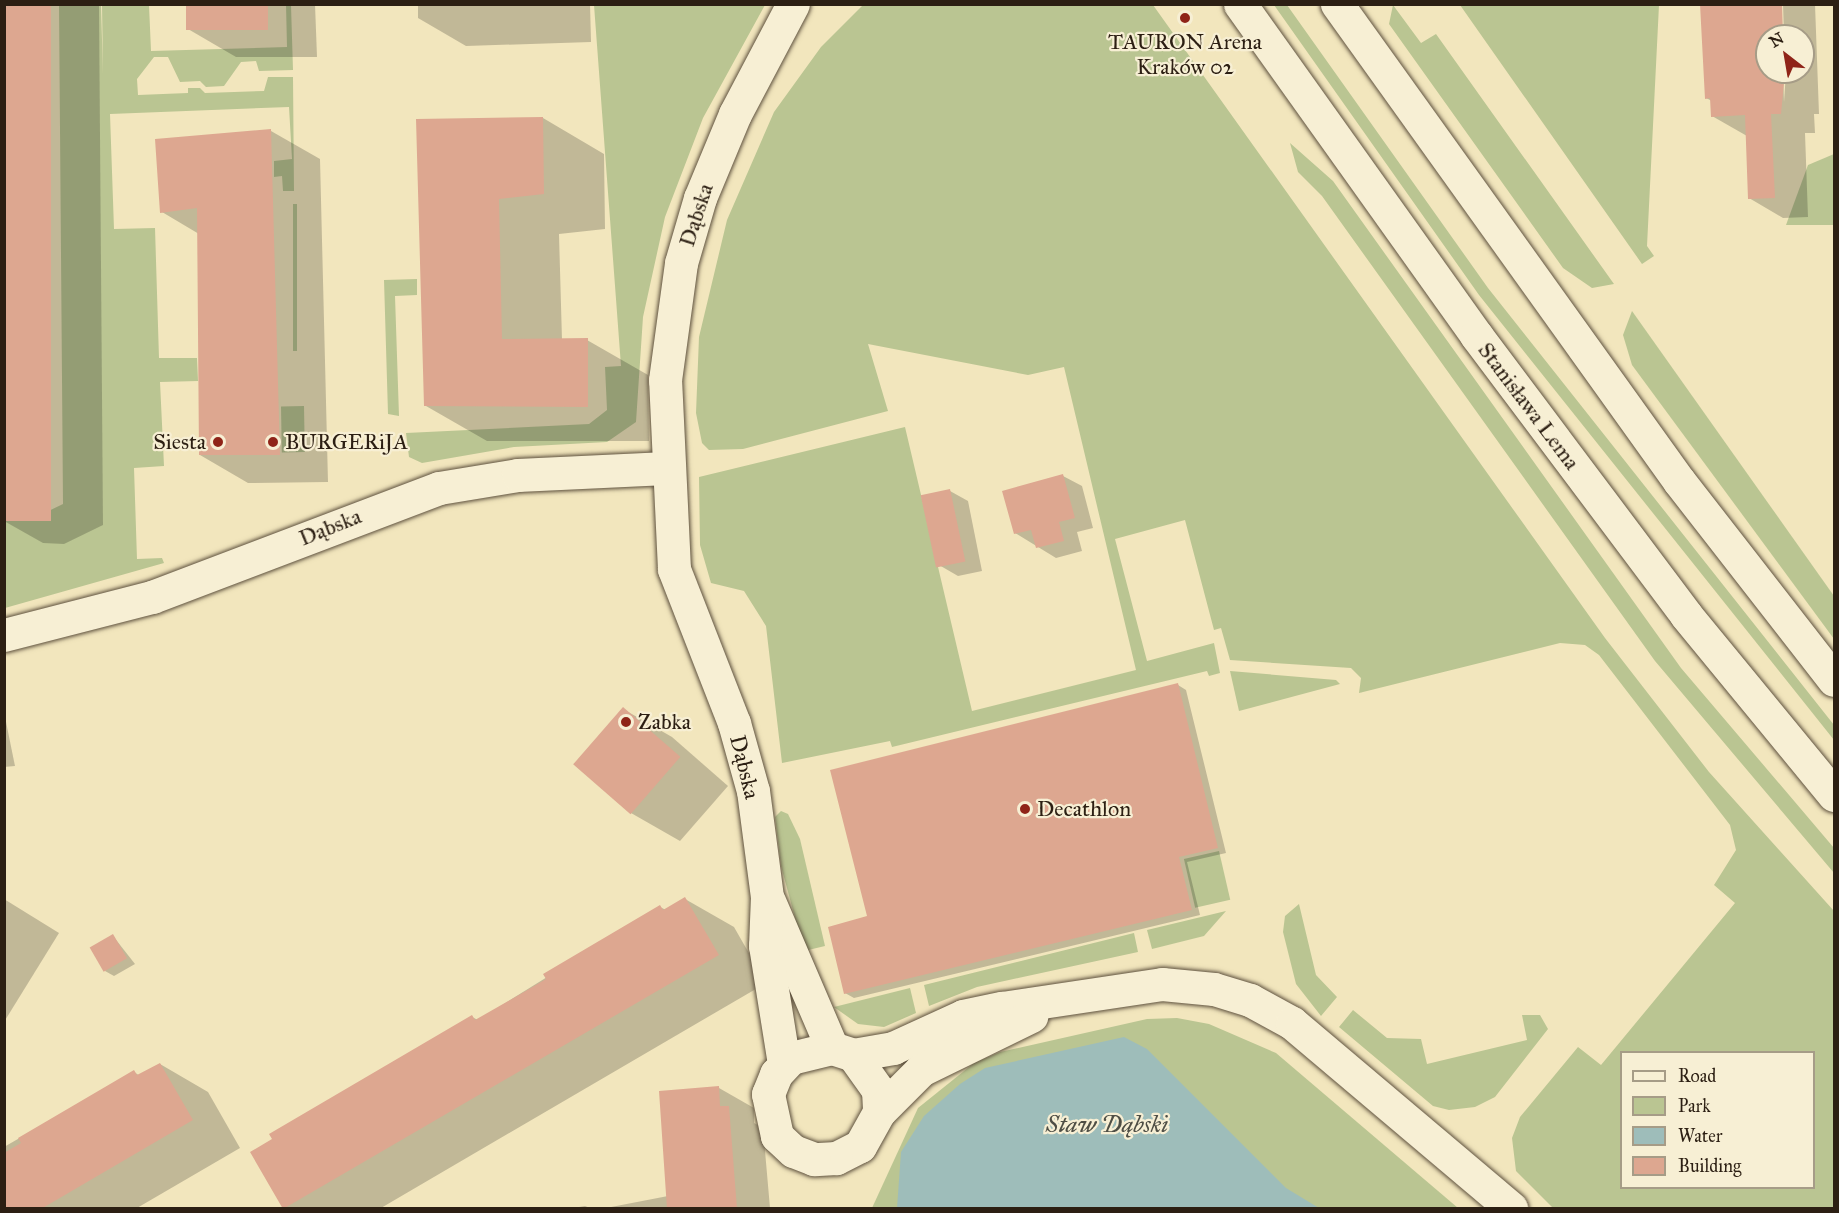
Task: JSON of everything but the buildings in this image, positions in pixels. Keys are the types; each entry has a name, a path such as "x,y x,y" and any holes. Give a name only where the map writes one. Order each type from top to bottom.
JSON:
{"street":[{"name":"Dąbska","path":"767,897 743,753 674,569 666,468 665,380 681,263 724,138 794,4"},
{"name":"Dąbska","path":"773,48 817,4"},
{"name":"Stanisława Lema","path":"1240,4 1476,335 1679,606 1834,795"},
{"path":"1337,4 1678,481 1834,680"},
{"name":"Dąbska","path":"4,635 152,597 439,488 518,475 666,468"},
{"path":"767,897 842,1052 878,1090 879,1112"},
{"path":"767,897 765,946 784,1064"},
{"path":"1057,1004 937,1061 900,1088 879,1112 860,1146 836,1158 814,1159 793,1151 777,1136 769,1116 768,1094 784,1064 810,1049 842,1052 893,1048 963,1016 1057,1004 1175,984 1231,993 1261,1005 1315,1040 1511,1209"}],"green space":[{"path":"59,5 101,5 103,74 102,5 149,5 151,51 287,47 286,5 291,5 293,70 259,71 256,61 241,62 224,86 206,87 200,81 180,82 168,57 154,57 137,79 138,95 188,93 188,88 200,88 205,93 264,91 268,77 293,77 294,191 283,191 282,176 274,177 274,161 292,159 289,107 110,114 114,229 155,228 159,358 197,358 198,381 160,382 164,466 134,468 137,559 162,558 164,563 5,608 4,520 32,519 63,504"},
{"path":"594,5 765,5 703,118 665,217 643,317 636,422 607,442 514,447 422,463 409,457 406,433 589,424 607,410 605,367 621,366"},
{"path":"863,5 1153,5 1605,638 1709,772 1834,911 1834,1208 1553,1208 1516,1171 1512,1138 1520,1117 1578,1047 1601,1065 1735,903 1714,885 1736,850 1730,825 1599,655 1585,645 1560,643 1359,693 1361,678 1351,668 1230,660 1221,628 1214,630 1185,520 1115,539 1147,661 1214,643 1220,673 1209,676 1207,671 892,747 890,741 782,763 766,626 744,591 711,583 700,545 699,477 905,427 972,711 1136,670 1064,367 1028,375 868,344 888,411 743,449 709,450 702,443 696,413 699,337 727,220 774,112 821,47"},
{"path":"1274,5 1287,5 1488,288 1834,725 1834,740 1479,295"},
{"path":"1393,5 1421,43 1436,34 1614,284 1592,288 1563,268 1389,24"},
{"path":"1460,5 1659,5 1647,246 1654,256 1642,264"},
{"path":"1290,143 1333,181 1681,668 1834,848 1834,873 1655,661 1322,196 1298,172"},
{"path":"1834,154 1834,225 1786,225 1808,165"},
{"path":"293,204 297,204 297,351 293,351"},
{"path":"417,279 417,295 395,296 399,416 388,414 384,280"},
{"path":"1632,311 1834,596 1834,639 1632,365 1623,335"},
{"path":"281,406 304,406 305,452 282,452"},
{"path":"1230,671 1336,680 1340,684 1239,711"},
{"path":"781,811 788,814 800,839 825,946 804,951 781,866 775,817"},
{"path":"1219,851 1230,900 1195,908 1184,859"},
{"path":"1299,904 1316,975 1337,997 1321,1016 1296,984 1283,932 1285,916"},
{"path":"1226,911 1204,936 1152,949 1147,930"},
{"path":"1134,933 1138,952 977,987 929,1006 924,985"},
{"path":"910,988 916,1013 884,1027 858,1024 834,1007"},
{"path":"1353,1010 1387,1038 1421,1039 1427,1064 1527,1040 1522,1015 1540,1015 1548,1029 1495,1097 1475,1107 1449,1110 1433,1106 1339,1027"},
{"name":"Staw Dąbski","path":"1177,1018 1209,1024 1276,1053 1458,1208 872,1208 918,1108 974,1063 1000,1052 1147,1019"}],"water":[{"name":"Staw Dąbski","path":"1124,1037 1147,1049 1286,1188 1319,1208 897,1208 901,1152 924,1116 960,1084 985,1068"}],"place":[{"name":"TAURON Arena Kraków 02","path":"1185,18"},
{"name":"Siesta","path":"218,442"},
{"name":"BURGERiJA","path":"273,442"},
{"name":"Zabka","path":"626,722"},
{"name":"Decathlon","path":"1025,809"}]}
